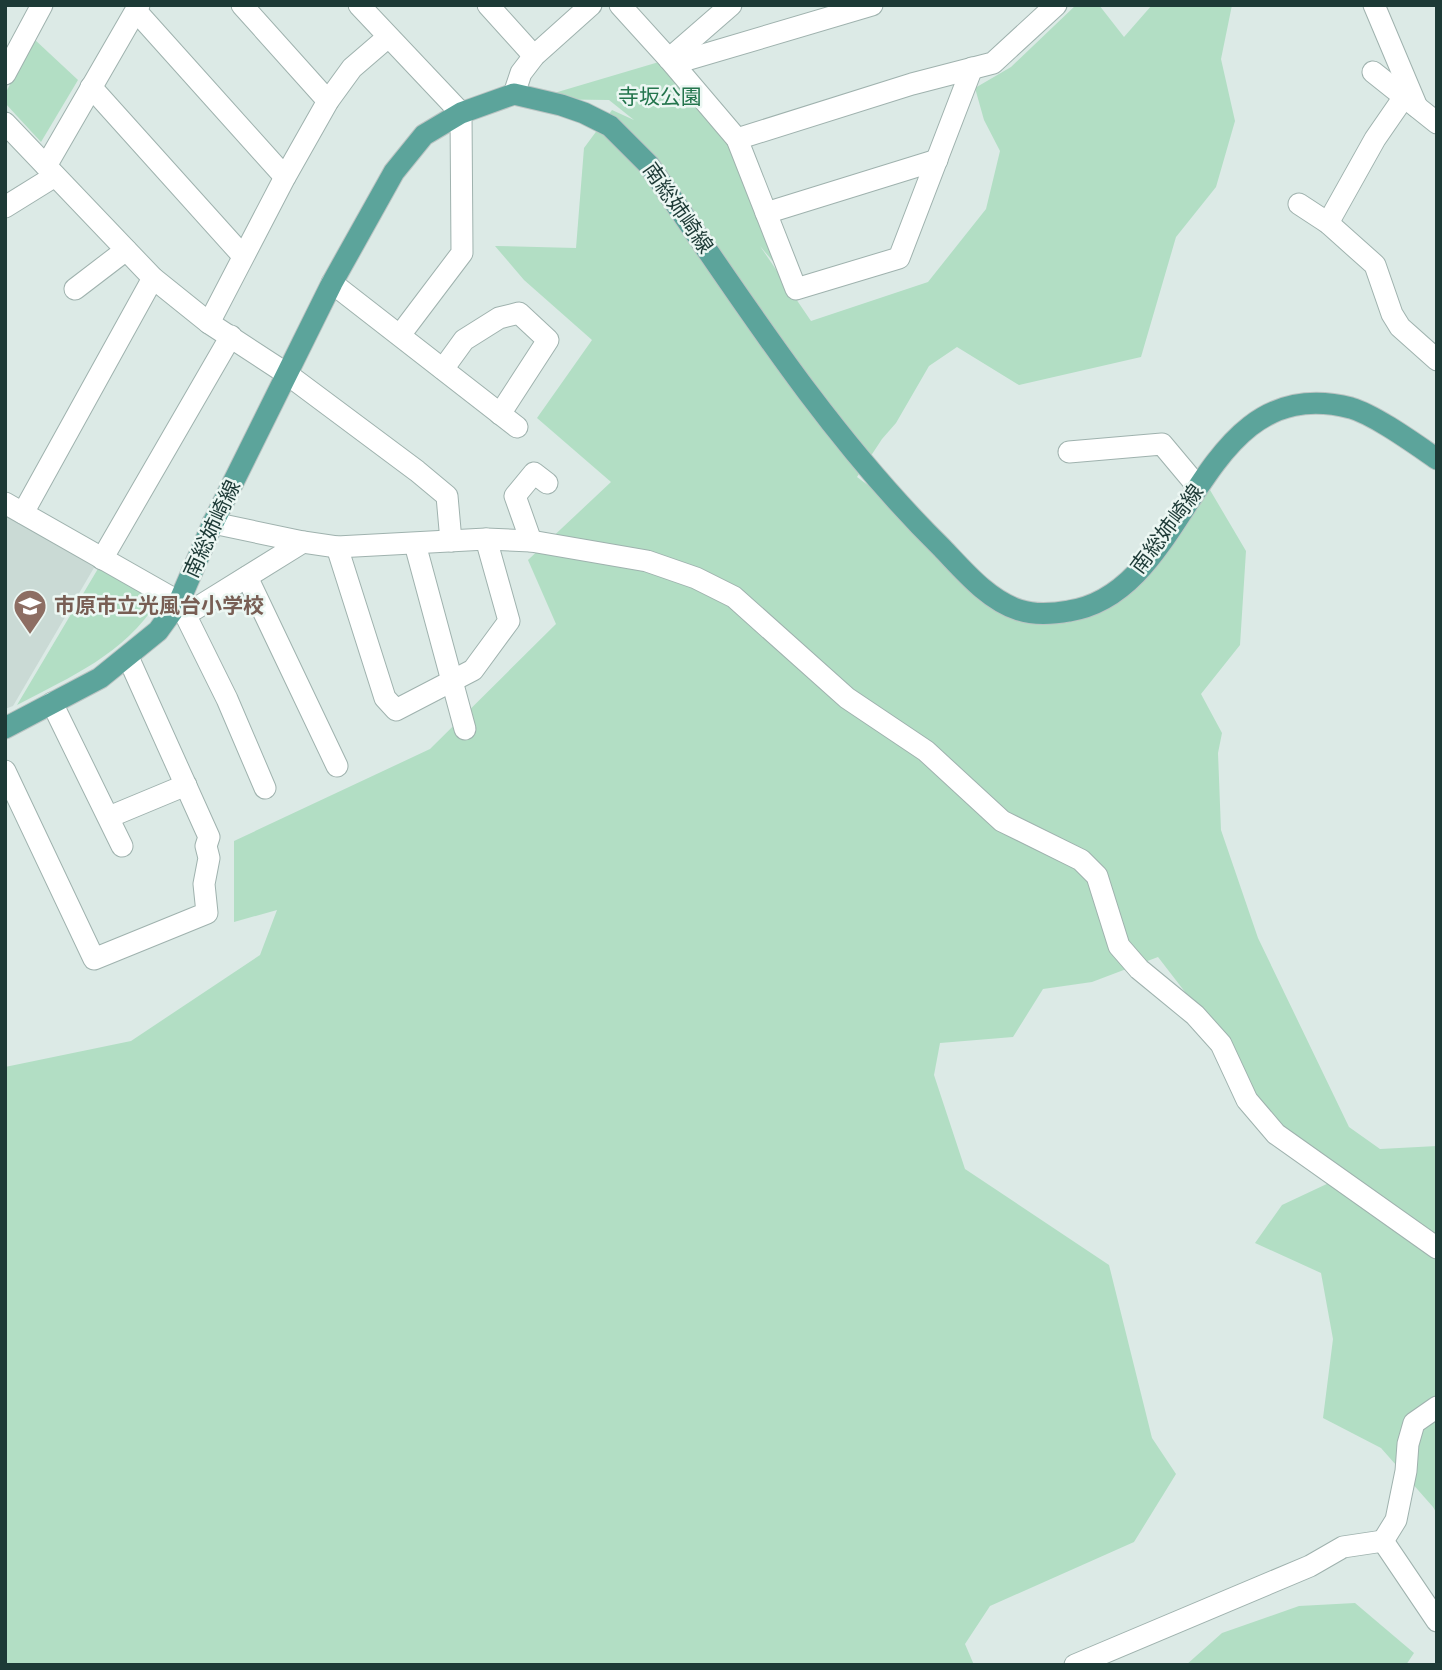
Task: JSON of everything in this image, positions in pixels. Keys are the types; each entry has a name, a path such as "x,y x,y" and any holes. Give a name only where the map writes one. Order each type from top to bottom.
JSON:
{"main road":[{"name":"南総姉崎線","path":"5,727 100,678 158,631 179,602 213,523 332,283 394,172 424,135 461,113 514,94 584,113 610,126 649,165 799,381 866,468 913,520 995,598 1019,610 1041,614 1077,610 1096,603 1134,575 1227,448 1245,429 1277,410 1292,405 1321,403 1354,409 1437,459"}],"street":[{"path":"5,74 42,5"},
{"path":"243,5 328,101"},
{"path":"359,5 461,113 461,253 400,335"},
{"path":"488,5 534,56"},
{"path":"514,94 521,73 534,56 591,5"},
{"path":"620,5 737,139 796,289 899,258 972,68"},
{"path":"669,59 731,5"},
{"path":"669,59 686,60 872,5"},
{"path":"1374,5 1410,102"},
{"path":"5,207 50,171 137,8 285,177"},
{"path":"737,139 912,84 993,63 1047,8"},
{"path":"209,323 328,101 352,68 388,37"},
{"path":"1373,72 1437,123"},
{"path":"92,88 243,256"},
{"path":"1328,223 1375,139 1410,102"},
{"path":"8,132 50,171 153,278 209,323 287,374 447,496 451,541"},
{"path":"766,213 937,160"},
{"path":"1299,204 1328,223 1375,265 1392,314 1400,327 1437,360"},
{"path":"75,289 126,250"},
{"path":"153,278 14,508 195,609 303,542"},
{"path":"332,283 508,421 548,340 519,313 499,318 464,340 443,369"},
{"path":"102,558 231,336"},
{"path":"1069,452 1162,444 1198,487"},
{"path":"531,541 515,496 534,473 547,483"},
{"path":"213,523 337,547 486,539 531,541 646,561 696,578 734,597 847,698 926,751 1002,821 1081,860 1097,876 1119,946 1139,968 1195,1015 1221,1044 1247,1100 1276,1134 1437,1248"},
{"path":"337,547 385,698 396,710 473,670 509,621 486,539"},
{"path":"415,544 465,729"},
{"path":"247,577 337,766"},
{"path":"179,602 265,788"},
{"path":"5,771 94,959 207,913 204,884 209,858 206,846 209,837 128,657"},
{"path":"52,703 122,846"},
{"path":"108,817 187,785"},
{"path":"1075,1665 1310,1566 1343,1547 1383,1541 1396,1520 1414,1423 1437,1407"},
{"path":"1383,1541 1437,1621"}],"shaded area":[{"name":"市原市立光風台小学校","path":"5,513 95,566 13,706 5,709"}],"green space":[{"name":"寺坂公園","path":"1076,5 1099,5 1124,37 1152,5 1232,5 1221,59 1235,121 1216,187 1176,237 1141,357 1019,385 957,347 929,366 896,423 857,477 907,514 1024,623 1132,586 1210,490 1246,551 1240,645 1201,694 1222,733 1218,753 1221,830 1258,938 1349,1127 1380,1149 1437,1146 1437,1514 1381,1448 1323,1418 1333,1339 1321,1273 1255,1243 1282,1205 1348,1174 1266,1126 1209,1023 1158,957 1092,982 1043,989 1013,1037 940,1043 934,1075 965,1169 1109,1265 1152,1438 1176,1474 1134,1542 990,1606 965,1644 974,1665 5,1665 5,1067 131,1041 260,955 277,910 234,922 234,841 430,749 556,624 528,560 611,482 537,418 592,340 524,280 495,246 576,248 584,148 612,110 634,120 609,100 534,99 669,59 737,139 796,289 760,246 811,321 928,282 986,209 1000,151 984,120 975,88 1011,67"},
{"path":"34,39 78,80 41,142 5,103 5,94"},
{"path":"99,567 158,601 144,620 113,650 77,674 17,705"},
{"path":"1355,1603 1414,1653 1406,1665 1186,1665 1222,1633 1299,1606"}],"place":[{"name":"市原市立光風台小学校","path":"30,636"}]}
